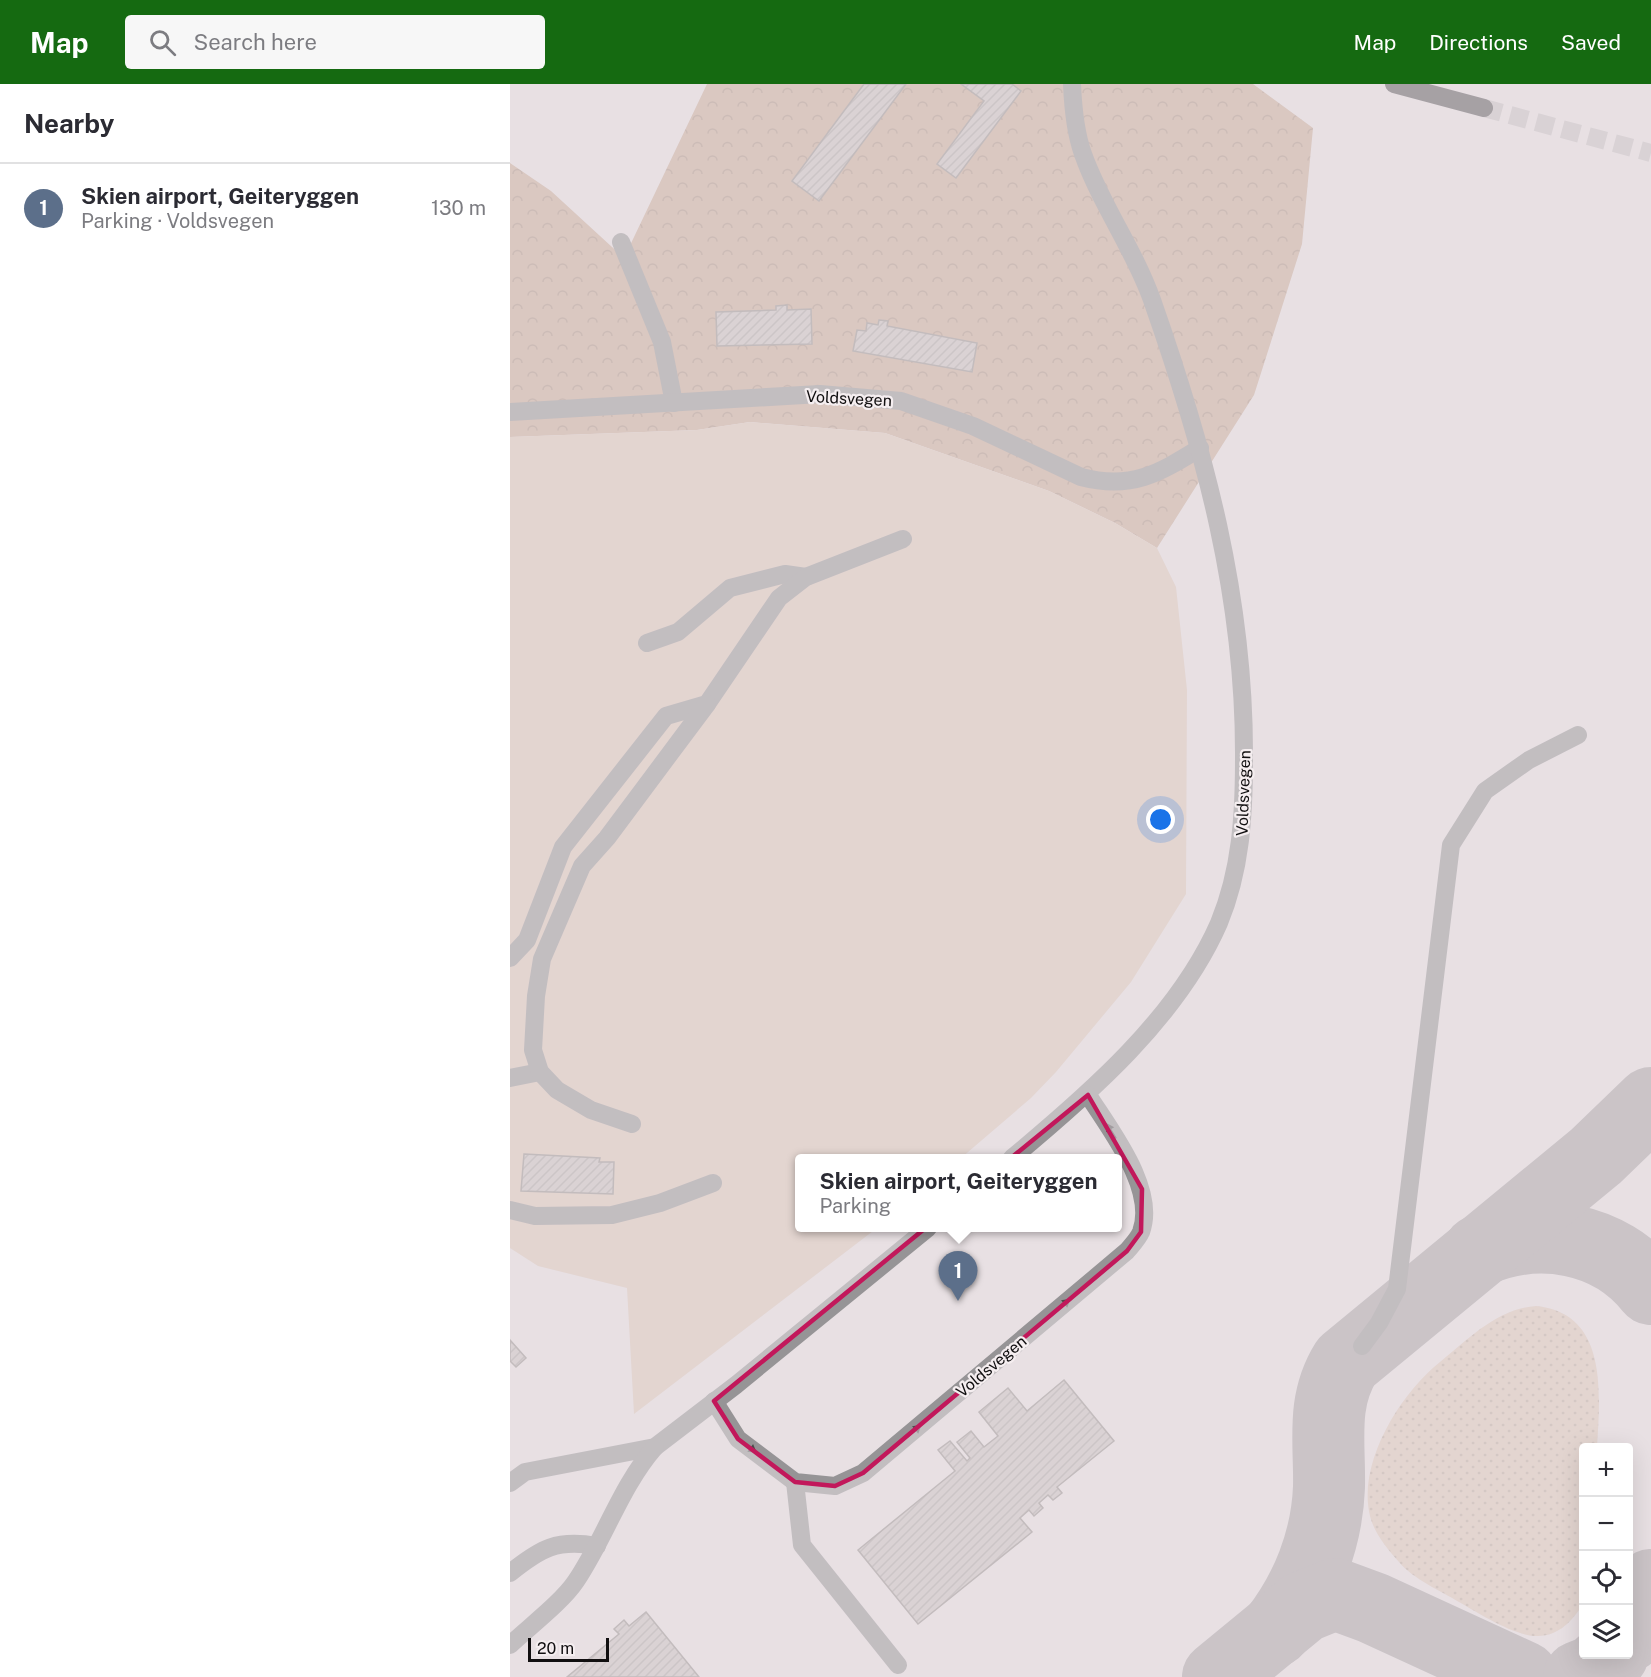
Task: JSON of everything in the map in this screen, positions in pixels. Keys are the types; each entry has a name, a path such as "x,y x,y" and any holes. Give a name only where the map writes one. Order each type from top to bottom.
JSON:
{"main road":[{"path":"1394,84 1484,108 1425,84"}],"street":[{"name":"Voldsvegen","path":"1017,1154 1088,1095 1168,1005 1195,966 1219,922 1242,843 1244,783 1242,682 1234,603 1221,532 1186,398 1144,278 1083,154 1074,120 1072,84"},
{"path":"621,242 662,342 674,403"},
{"name":"Voldsvegen","path":"510,412 820,394 901,401 974,426 1081,477 1123,483 1157,474 1200,448"},
{"path":"632,1124 591,1110 557,1090 540,1072 533,1050 536,996 542,959 556,921 582,866 606,838 707,704 779,598 806,578 903,539"},
{"path":"647,643 678,632 730,588 785,574 806,578"},
{"path":"510,958 527,940 563,847 666,716 707,704"},
{"path":"1362,1346 1379,1323 1397,1288 1451,845 1485,791 1529,760 1578,735"},
{"path":"510,1078 540,1072"},
{"name":"Voldsvegen","path":"795,1482 835,1486 863,1473 1127,1251 1141,1232 1144,1211 1142,1189 1123,1150 1088,1095"},
{"path":"510,1210 535,1216 612,1215 660,1203 713,1184"},
{"path":"510,1645 575,1584 639,1466 655,1447 922,1232"},
{"path":"714,1401 738,1439 795,1482 802,1545 898,1665"},
{"path":"510,1483 525,1472 655,1447"},
{"path":"510,1573 532,1555 549,1546 574,1542 597,1546"}],"highlighted area":[{"path":"1088,1095 1142,1189 1141,1232 1127,1251 863,1473 835,1486 795,1482 738,1439 714,1401"}],"shaded area":[{"path":"750,422 885,433 1049,491 1115,523 1157,548 1176,587 1187,690 1186,894 1131,982 1056,1072 1031,1098 966,1154 795,1154 795,1232 872,1232 634,1414 627,1288 538,1266 510,1248 510,437 697,430"},
{"path":"1536,1306 1560,1312 1577,1324 1588,1340 1595,1360 1598,1381 1597,1443 1579,1443 1579,1610 1559,1630 1538,1636 1519,1633 1497,1624 1412,1574 1386,1547 1378,1535 1370,1516 1368,1495 1370,1474 1376,1452 1385,1431 1410,1392 1440,1362 1485,1326 1522,1308"}],"green space":[{"path":"707,84 1253,84 1313,128 1302,244 1254,395 1157,548 1115,523 1049,491 885,433 750,422 697,430 510,437 510,163 551,191 624,258"}],"building":[{"path":"864,84 906,84 819,201 792,181"},
{"path":"961,84 1012,84 1021,91 956,178 937,164 984,101"},
{"path":"787,305 787,310 811,309 812,344 717,346 716,312 776,310 776,306"},
{"path":"879,320 888,321 887,326 977,343 972,372 853,351 857,330 866,331 867,323 878,325"},
{"path":"524,1154 600,1158 599,1162 614,1162 613,1194 521,1191"},
{"path":"510,1340 526,1358 516,1367 510,1361"},
{"path":"1064,1380 1114,1441 1057,1487 1062,1493 1053,1500 1048,1495 1039,1503 1043,1508 1034,1516 1029,1510 1020,1518 1032,1532 918,1624 858,1550 955,1471 938,1450 950,1441 967,1461 970,1458 957,1442 971,1431 984,1447 998,1436 979,1412 1008,1388 1027,1411"},
{"path":"646,1612 699,1677 567,1677 619,1634 614,1629 624,1620 629,1626"}],"taxiway":[{"path":"1275,1631 1297,1599 1319,1545 1329,1487 1330,1407 1338,1377 1346,1362 1596,1156 1651,1103"},
{"path":"1479,1251 1502,1243 1525,1239 1549,1238 1572,1241 1594,1247 1615,1257 1634,1271 1651,1289"},
{"path":"1633,1628 1639,1619 1651,1585"},
{"path":"1218,1677 1303,1607 1335,1594 1373,1608 1523,1677"},
{"path":"1579,1677 1594,1671 1607,1659"}],"tunnel":[{"path":"1484,108 1651,153"}],"place":[{"name":"Skien airport, Geiteryggen","path":"958,1301"}]}
